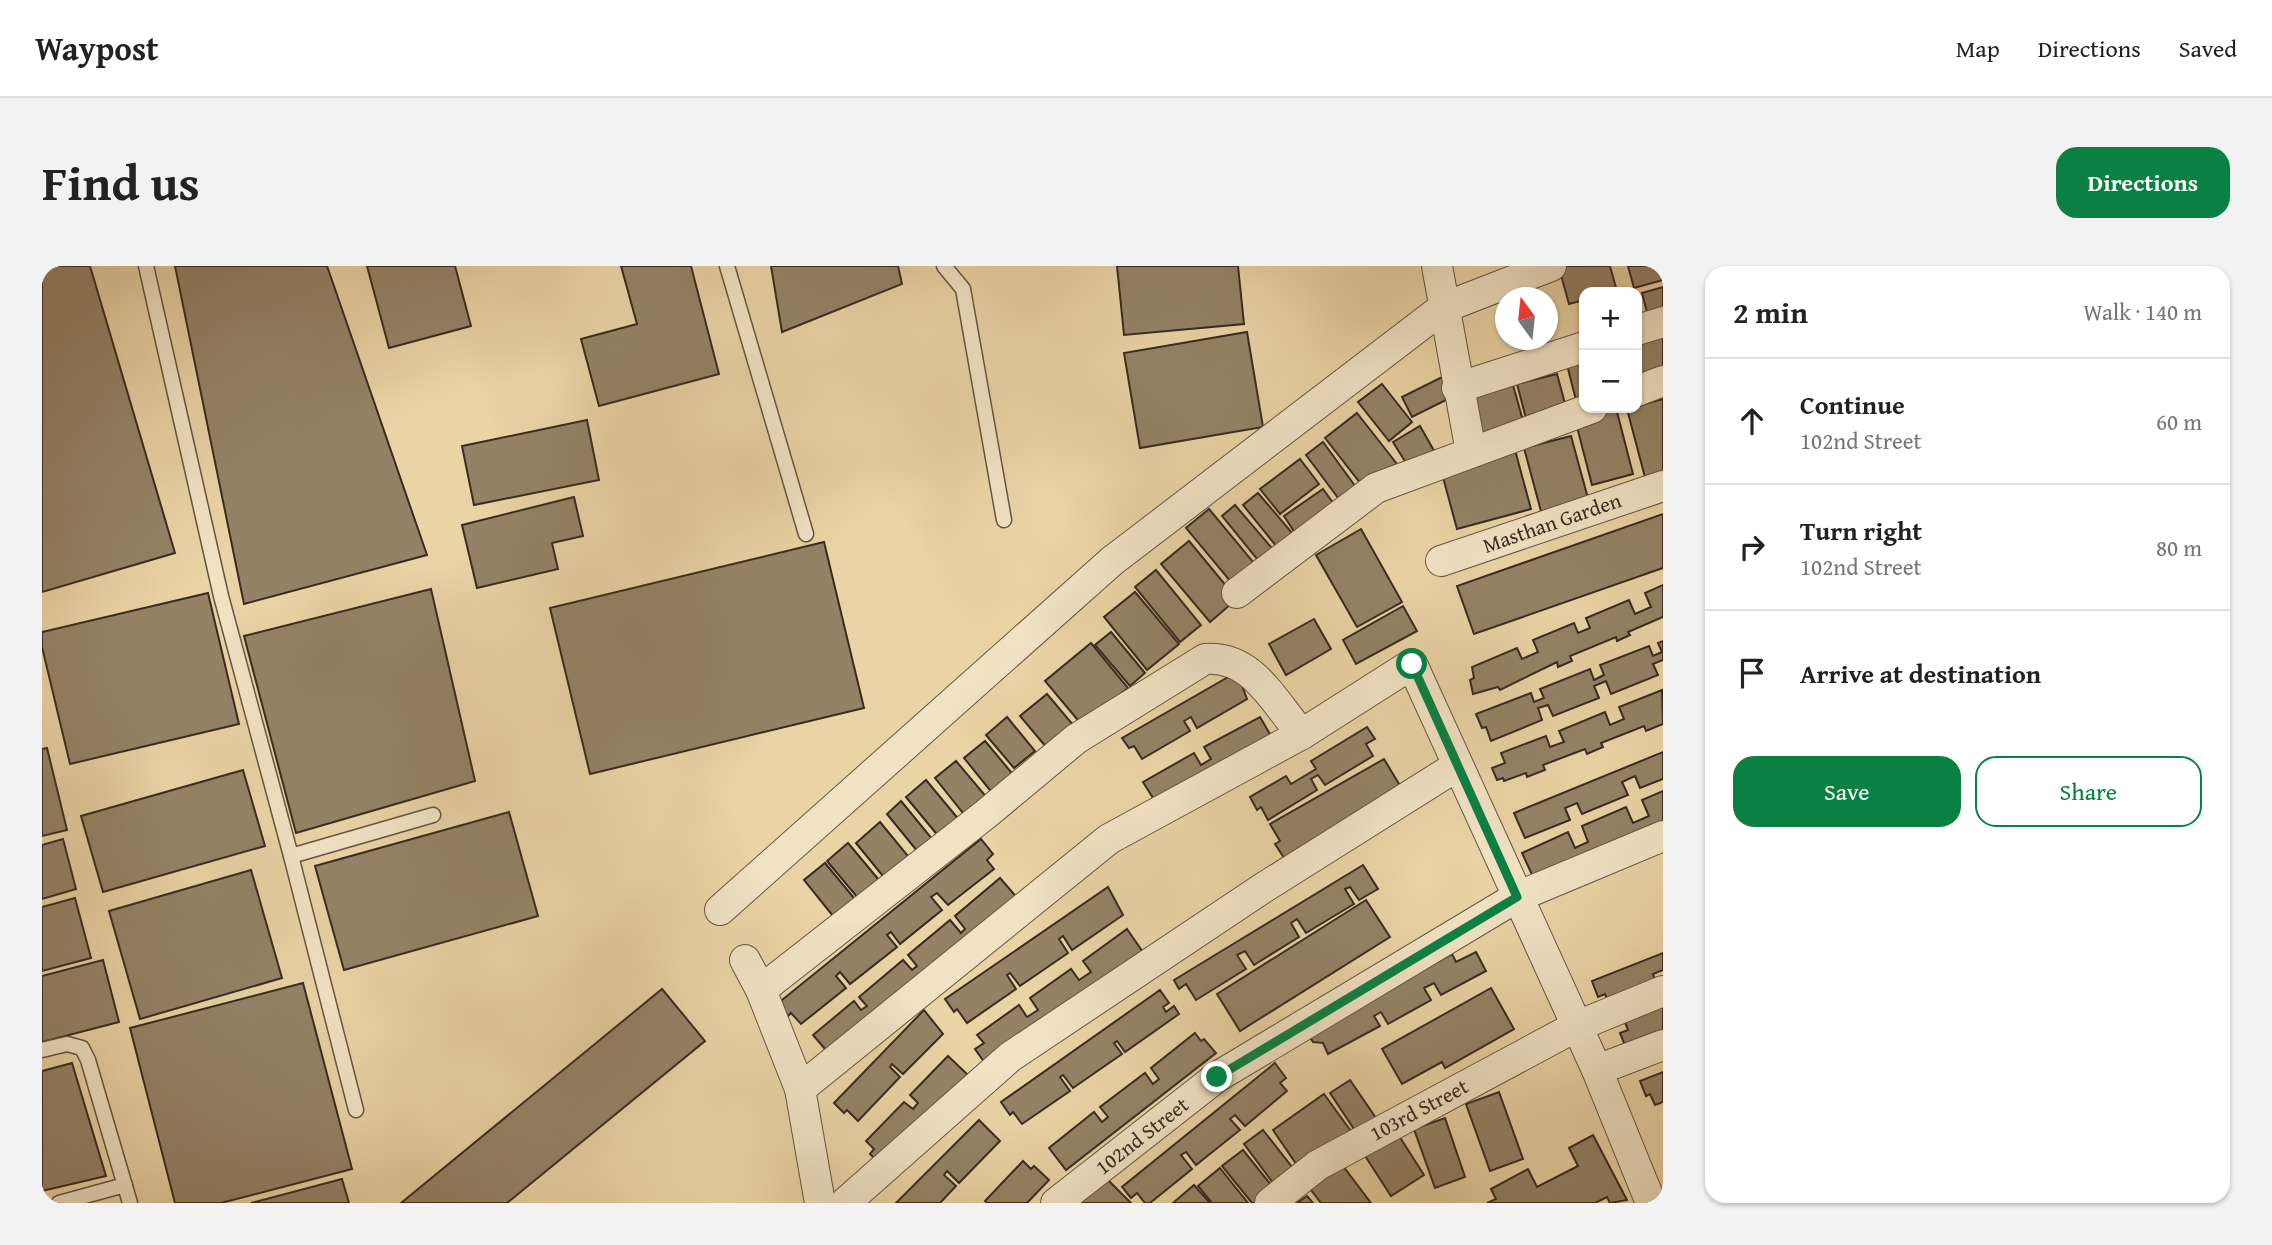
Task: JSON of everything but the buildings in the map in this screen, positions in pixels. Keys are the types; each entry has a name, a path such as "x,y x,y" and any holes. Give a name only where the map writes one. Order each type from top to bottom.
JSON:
{"street":[{"path":"1437,266 1457,388 1471,452"},
{"path":"719,910 1112,561 1443,308 1534,269"},
{"path":"1642,328 1663,322"},
{"path":"1457,388 1579,349"},
{"path":"1642,389 1663,382"},
{"path":"1237,593 1376,488 1579,413"},
{"name":"Masthan Garden","path":"1441,561 1663,486"},
{"path":"761,990 1076,740 1205,659 1222,657 1241,664 1268,691 1282,713 1302,734"},
{"path":"800,1089 1109,839 1302,734 1412,664 1575,1027 1597,1070 1651,1203"},
{"path":"845,1203 1010,1057 1263,888 1457,766"},
{"name":"102nd Street","path":"1056,1203 1217,1077 1517,897 1663,836"},
{"path":"744,960 761,990 800,1089 820,1203"},
{"name":"103rd Street","path":"1270,1203 1318,1165 1575,1027 1663,991"},
{"path":"1597,1070 1663,1045"}],"lane":[{"path":"146,266 221,596 356,1110"},
{"path":"727,266 806,534"},
{"path":"944,266 963,289 1004,520"},
{"path":"291,856 433,816"},
{"path":"42,1050 67,1044 82,1048 88,1059 130,1203"},
{"path":"59,1203 125,1185"}],"route":[{"path":"1217,1077 1517,897 1412,664"}]}
